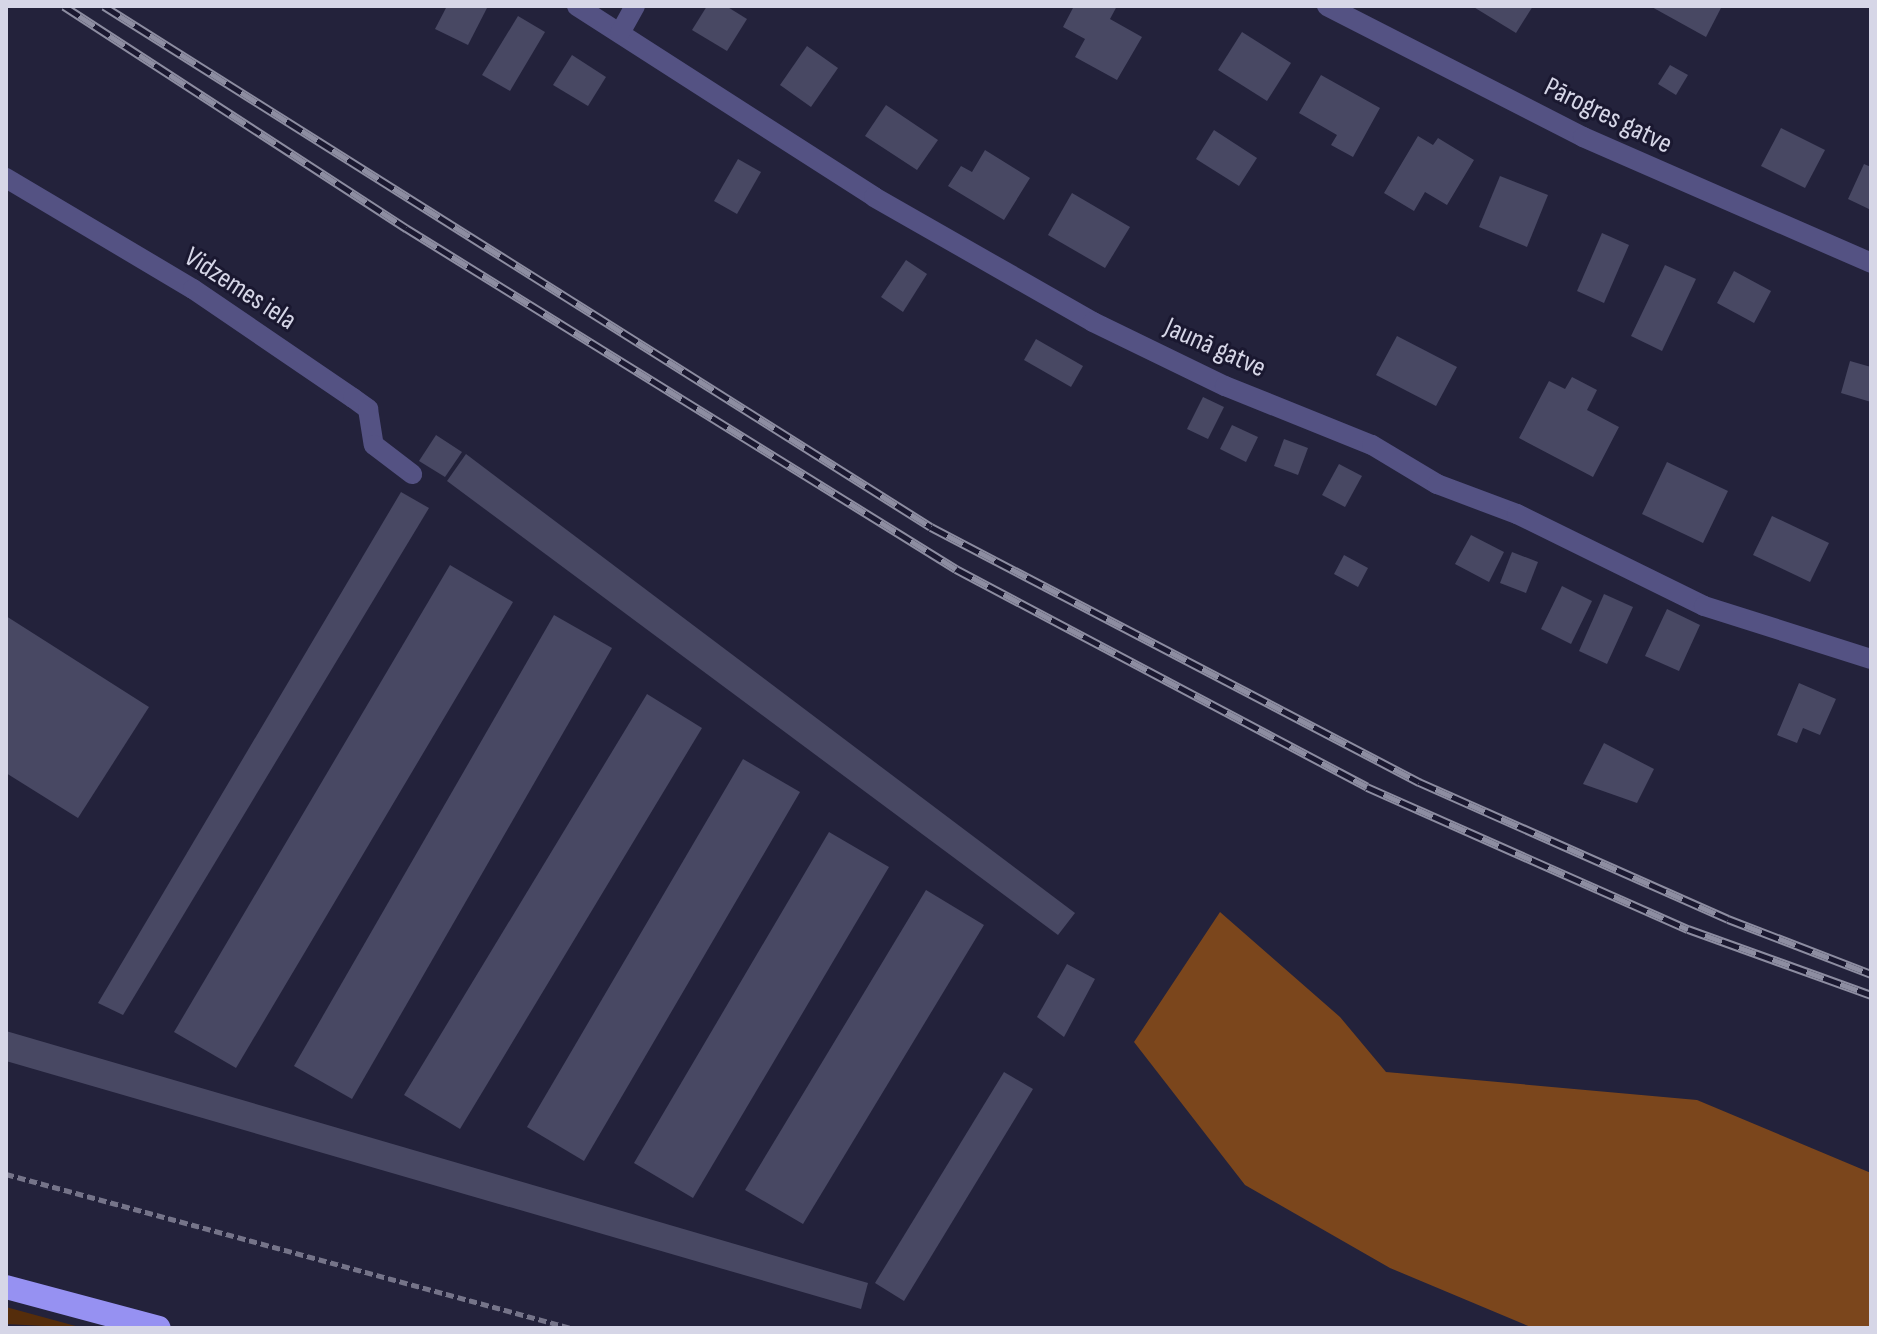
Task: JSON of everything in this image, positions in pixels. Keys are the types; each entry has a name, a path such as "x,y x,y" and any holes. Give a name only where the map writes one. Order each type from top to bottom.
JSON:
{"highway":[{"path":"6,1287 159,1328"}],"street":[{"name":"Jaunā gatve","path":"577,6 874,197 1146,348 1372,445 1437,484 1517,514 1704,606 1871,659"},
{"path":"620,33 635,6"},
{"name":"Pārogres gatve","path":"1327,6 1583,137 1871,263"},
{"name":"Vidzemes iela","path":"6,178 193,289 353,398 368,409 374,445 412,474"}],"path":[{"path":"6,1174 571,1328"}],"shaded area":[{"path":"1220,912 1340,1017 1386,1072 1697,1100 1871,1173 1871,1328 1533,1328 1390,1268 1245,1185 1134,1042"},
{"path":"6,1307 83,1328 6,1324"}],"building":[{"path":"447,6 488,6 468,45 435,29"},
{"path":"707,6 726,6 747,19 727,51 692,30"},
{"path":"1074,6 1117,6 1110,19 1142,37 1117,80 1075,57 1085,39 1063,27"},
{"path":"1472,6 1533,6 1516,33"},
{"path":"1650,6 1722,6 1706,37"},
{"path":"518,16 545,32 510,91 482,75"},
{"path":"1242,32 1291,63 1267,101 1218,70"},
{"path":"807,46 838,68 811,107 780,85"},
{"path":"572,55 606,77 588,106 553,85"},
{"path":"1670,65 1688,75 1676,95 1658,84"},
{"path":"1321,75 1380,108 1353,157 1331,145 1337,135 1299,113"},
{"path":"886,105 938,140 917,170 865,136"},
{"path":"1781,128 1825,150 1805,188 1761,166"},
{"path":"1214,130 1257,158 1239,186 1196,159"},
{"path":"1418,136 1433,145 1438,138 1474,160 1447,205 1425,192 1414,211 1384,193"},
{"path":"985,150 1030,178 1004,220 948,186 961,166 972,172"},
{"path":"738,159 761,172 737,214 714,201"},
{"path":"1864,164 1871,167 1871,210 1848,199"},
{"path":"1500,176 1548,195 1527,247 1479,227"},
{"path":"1072,193 1130,227 1105,268 1048,235"},
{"path":"1602,233 1629,245 1604,303 1577,291"},
{"path":"906,260 927,274 903,312 881,297"},
{"path":"1665,265 1696,279 1662,351 1631,336"},
{"path":"1734,271 1771,291 1754,323 1717,303"},
{"path":"1397,336 1457,367 1436,406 1376,375"},
{"path":"1036,339 1083,366 1071,387 1024,360"},
{"path":"1850,361 1871,367 1871,402 1841,393"},
{"path":"1572,377 1597,390 1587,410 1619,427 1593,477 1519,438 1549,381 1565,389"},
{"path":"1203,397 1224,407 1208,439 1187,429"},
{"path":"1232,425 1258,437 1246,462 1220,449"},
{"path":"436,435 462,452 445,477 419,461"},
{"path":"1284,439 1308,448 1298,475 1274,466"},
{"path":"466,454 1075,913 1058,935 447,481"},
{"path":"1667,462 1728,491 1703,543 1642,514"},
{"path":"1339,464 1362,476 1345,507 1322,495"},
{"path":"401,492 429,508 123,1015 98,1003"},
{"path":"1772,516 1829,543 1810,582 1753,555"},
{"path":"1471,535 1504,552 1489,582 1455,564"},
{"path":"1512,552 1538,562 1526,593 1500,583"},
{"path":"1344,555 1368,568 1358,587 1334,574"},
{"path":"450,565 513,602 236,1068 174,1032"},
{"path":"1562,586 1592,601 1571,644 1541,629"},
{"path":"1604,594 1633,607 1607,664 1579,651"},
{"path":"1667,609 1700,625 1679,671 1645,656"},
{"path":"554,615 612,648 352,1099 294,1066"},
{"path":"6,616 149,707 78,818 6,773"},
{"path":"1799,683 1836,699 1820,735 1803,728 1797,743 1777,735"},
{"path":"647,694 702,728 460,1129 404,1095"},
{"path":"1604,743 1654,769 1637,803 1583,784"},
{"path":"743,759 800,792 584,1161 527,1127"},
{"path":"829,832 889,867 693,1198 634,1163"},
{"path":"926,890 984,925 803,1224 745,1190"},
{"path":"1067,964 1095,979 1064,1037 1037,1017"},
{"path":"6,1031 868,1283 861,1309 6,1061"},
{"path":"1004,1072 1033,1089 904,1301 875,1283"}],"railway":[{"path":"64,6 406,228 956,569 1367,787 1688,929 1871,995"},
{"path":"104,6 931,527 1419,782 1728,919 1871,974"}]}
